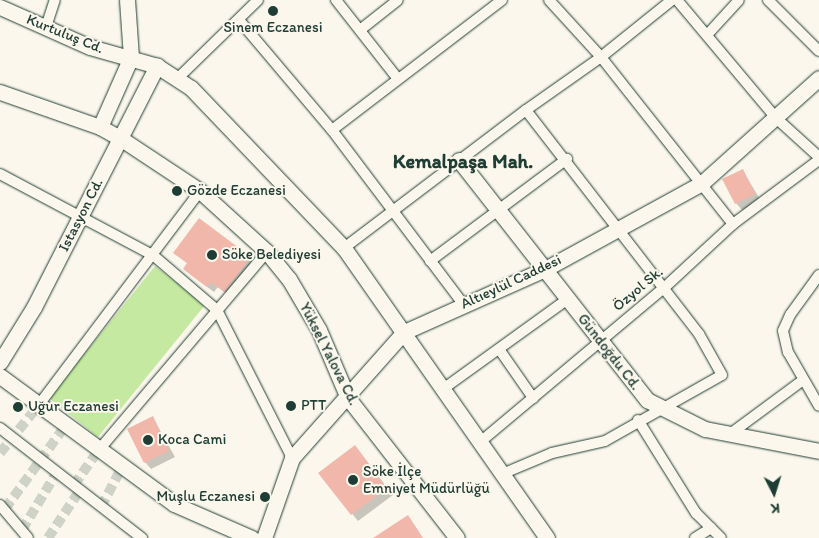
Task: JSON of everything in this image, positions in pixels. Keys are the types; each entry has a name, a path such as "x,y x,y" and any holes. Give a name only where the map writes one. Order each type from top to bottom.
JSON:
{"main road":[{"path":"100,127 131,57 127,0"},
{"name":"Kurtuluş Cd.","path":"0,6 90,47 131,57 157,66 191,88 253,150 344,248 547,538"},
{"name":"Istasyon Cd.","path":"0,362 34,307 157,66"},
{"name":"Altıeylül Caddesi","path":"264,538 292,458 348,398 404,332 545,269 702,183 819,78"},
{"name":"Yüksel Yalova Cd.","path":"0,92 100,127 120,138 200,191 268,252 289,279 319,330 348,398 457,538"},
{"name":"Gündoğdu Cd.","path":"460,160 599,341 647,400 705,429 819,451"},
{"path":"0,376 98,451 174,504 252,538"}],"street":[{"path":"46,27 55,0"},
{"path":"336,0 398,80"},
{"path":"360,30 398,0"},
{"path":"332,130 502,0"},
{"path":"549,0 601,57 733,224"},
{"path":"344,248 526,110 601,57 672,0"},
{"path":"677,0 776,118 819,158"},
{"path":"707,35 739,0"},
{"path":"768,0 819,51"},
{"path":"177,79 239,20 256,1"},
{"path":"239,20 332,130 464,304"},
{"path":"502,474 552,453 605,441 660,407 722,375 698,334 664,288 617,230 567,159 526,110"},
{"name":"Özyol Sk.","path":"479,443 664,288 733,224 819,158"},
{"path":"430,261 498,208 567,159"},
{"path":"0,174 154,256 217,310 292,458"},
{"path":"38,406 154,256 200,191"},
{"path":"98,451 268,252"},
{"path":"819,276 790,315 783,331 788,352 819,406"},
{"path":"443,389 568,299"},
{"path":"499,349 533,398"},
{"path":"730,434 804,380"},
{"path":"638,420 696,513 721,538"},
{"path":"0,428 142,538"},
{"path":"0,505 23,535"},
{"path":"696,538 711,528"}],"green space":[{"path":"155,266 205,305 98,437 49,398"}],"building":[{"path":"743,169 755,194 735,204 722,179"},
{"name":"Söke Belediyesi","path":"199,218 251,257 224,292 211,282 207,287 183,269 187,263 173,253"},
{"name":"Koca Cami","path":"153,416 169,451 144,463 127,429"},
{"name":"Söke İlçe Emniyet Müdürlüğü","path":"355,445 387,488 351,515 318,473"},
{"path":"408,515 423,538 373,538"}],"tunnel":[{"path":"0,453 38,406"},
{"path":"5,509 65,426"},
{"path":"74,485 98,451"},
{"path":"101,507 122,467"},
{"path":"22,530 57,472"},
{"path":"48,538 80,490"}],"place":[{"name":"Sinem Eczanesi","path":"273,11"},
{"name":"Gözde Eczanesi","path":"177,191"},
{"name":"Söke Belediyesi","path":"212,255"},
{"name":"PTT","path":"291,406"},
{"name":"Uğur Eczanesi","path":"18,407"},
{"name":"Koca Cami","path":"148,440"},
{"name":"Söke İlçe Emniyet Müdürlüğü","path":"353,480"},
{"name":"Muşlu Eczanesi","path":"265,497"}],"district":[{"name":"Kemalpaşa Mah.","path":"463,161"}]}
